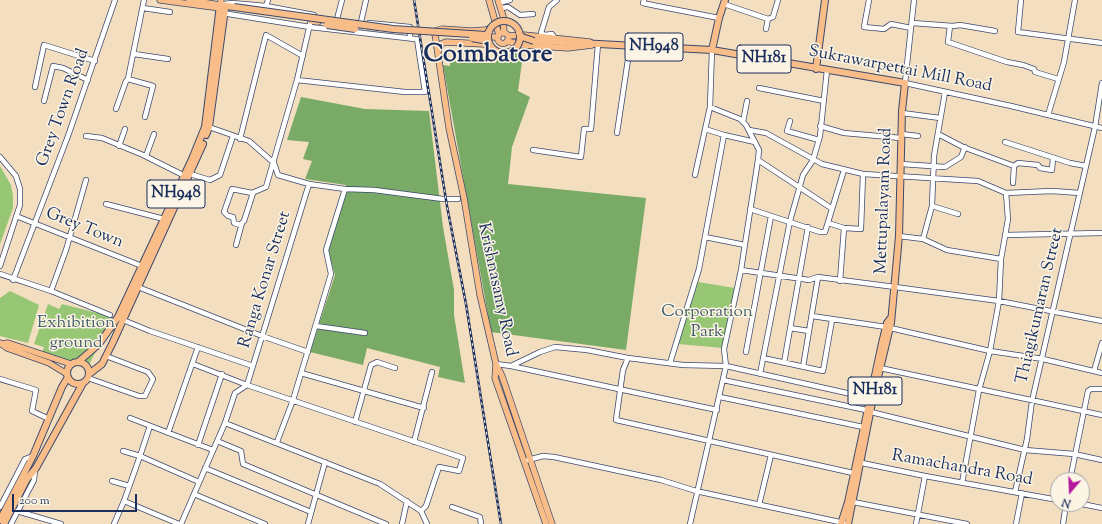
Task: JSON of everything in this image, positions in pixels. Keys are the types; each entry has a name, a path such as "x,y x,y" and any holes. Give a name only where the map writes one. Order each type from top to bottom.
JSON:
{"highway":[{"name":"NH181","path":"816,69 825,0"},
{"name":"NH181","path":"712,50 719,18 725,2"},
{"path":"222,8 359,30 490,37"},
{"name":"NH948","path":"4,524 71,364 78,362 104,338 138,287 209,127 222,8"},
{"name":"NH948","path":"0,520 24,478 36,468 87,378 102,364 123,320 126,306 142,266 164,219 188,175 205,127 222,8"},
{"path":"490,37 501,22"},
{"name":"NH948","path":"501,22 510,23 522,37 534,40"},
{"path":"490,37 498,52 504,53 513,50 519,41 519,33"},
{"name":"NH948","path":"519,41 534,40 597,44"},
{"name":"Sukrawarpettai Mill Road","path":"597,44 712,50 905,84"},
{"name":"Mettupalayam Road","path":"845,523 854,502 862,463 869,398 886,327 890,319 896,287 899,236 902,113 905,84"},
{"name":"Mettupalayam Road","path":"845,523 853,473 863,427 880,368 886,327"},
{"path":"67,376 76,384 87,378 85,364 78,362"}],"main road":[{"path":"160,0 222,8"},
{"path":"189,0 222,8"},
{"path":"489,0 503,36 521,45 568,48 597,44"},
{"path":"493,0 501,22"},
{"path":"499,4 503,36"},
{"path":"311,21 318,22"},
{"name":"Krishnasamy Road","path":"490,37 485,30 442,29 436,31 449,128 464,198 480,295 496,364 502,376 552,524"},
{"path":"438,54 441,44 446,42 483,44 490,37 503,36 524,35 580,39 597,44"},
{"path":"1,344 8,343 71,364"},
{"path":"1,344 7,348 49,363 67,376"},
{"path":"496,364 495,378 546,524"}],"street":[{"name":"Grey Town Road","path":"13,280 95,61 115,0"},
{"path":"116,108 124,84 128,79 144,0"},
{"path":"266,6 268,0"},
{"path":"337,19 342,0"},
{"path":"362,22 366,0"},
{"path":"499,4 510,0"},
{"path":"554,38 552,34 541,33 549,7 557,0"},
{"path":"644,0 643,3 719,18"},
{"path":"725,2 768,19 773,17 778,0"},
{"path":"869,0 867,3 864,27 884,29 891,24 911,26 960,25 995,31"},
{"path":"905,84 914,0"},
{"path":"1021,0 1018,32 1102,43"},
{"path":"1048,115 1069,38 1075,0"},
{"path":"222,8 232,3 266,6 311,21 337,19 410,27 410,38"},
{"path":"499,4 508,7 520,15 533,14"},
{"path":"143,8 170,12"},
{"path":"222,8 417,39 425,92 405,92 297,80"},
{"path":"766,29 768,19"},
{"path":"242,223 240,225 234,223 233,217 228,216 224,212 232,189 253,193 266,187 297,80 311,21"},
{"path":"950,26 948,42 1007,62 1034,69 1035,72 1058,80"},
{"path":"240,139 266,35 303,56"},
{"path":"533,150 581,157 584,129 591,129 597,44"},
{"path":"35,87 44,45 95,61"},
{"path":"617,133 630,46"},
{"path":"695,175 710,108 712,50"},
{"path":"134,54 168,59"},
{"path":"44,101 53,66 63,68 88,80"},
{"path":"760,374 790,222 799,188 804,175 813,160 819,140 827,70"},
{"path":"128,79 153,86 145,117"},
{"name":"Thiagikumaran Street","path":"1015,492 1025,450 1032,401 1043,360 1070,233 1095,127 1102,82"},
{"name":"Sukrawarpettai Mill Road","path":"905,84 1102,128"},
{"path":"759,88 824,101"},
{"path":"924,239 932,206 933,167 945,92"},
{"path":"743,122 746,101"},
{"path":"690,524 696,491 720,397 726,366 724,349 741,270 758,160 758,150 755,142 743,122 740,119 710,108"},
{"path":"902,113 940,118"},
{"path":"790,121 787,131 819,140"},
{"path":"820,126 844,133 918,136"},
{"path":"209,127 248,141 274,163 278,175 309,184 344,189 374,190 443,200 458,199"},
{"path":"119,146 125,129"},
{"path":"705,129 755,142"},
{"path":"749,130 766,132 813,160 844,170 863,174 978,181 1006,193 1052,191 1080,193"},
{"path":"146,156 154,134"},
{"path":"938,134 965,147 1014,166"},
{"path":"670,363 695,285 724,135"},
{"path":"86,136 102,138 188,175 210,180 220,175 233,136"},
{"path":"1005,142 1053,158 1086,166"},
{"path":"901,164 945,167 961,157 965,147"},
{"path":"0,157 16,176 20,189 20,205 0,266"},
{"path":"1014,166 1018,163 1052,170 1053,158"},
{"path":"758,160 831,208"},
{"path":"1013,183 1014,166"},
{"path":"750,209 824,232 844,170"},
{"path":"828,223 844,228 860,229 863,174"},
{"path":"51,291 66,250 86,180"},
{"name":"Ranga Konar Street","path":"247,385 309,184"},
{"path":"277,442 293,400 331,274 326,250 344,189"},
{"path":"236,245 253,193"},
{"path":"962,483 979,390 990,351 999,301 1001,259 1008,219 1006,193"},
{"path":"106,204 164,219"},
{"path":"932,206 958,214"},
{"name":"Grey Town","path":"16,216 142,266"},
{"path":"746,352 771,216"},
{"path":"784,363 808,227"},
{"path":"840,281 844,228"},
{"path":"1006,235 1102,233"},
{"path":"705,236 745,245"},
{"path":"899,236 924,239 947,250 1001,259"},
{"path":"741,270 808,280 818,277 999,301 1102,321"},
{"path":"0,274 13,280 51,291 110,315"},
{"path":"803,367 818,277"},
{"path":"138,287 262,336 308,352"},
{"path":"812,316 886,327 990,351 1043,360 1102,373"},
{"path":"123,320 252,366"},
{"path":"763,358 823,371 832,320"},
{"path":"316,326 364,333"},
{"path":"790,328 810,331"},
{"path":"1094,371 1102,343"},
{"path":"168,433 198,347"},
{"path":"511,366 540,352 555,347 588,350 628,358 670,363 726,366 869,398"},
{"path":"87,378 139,396 145,396 153,379 148,372 106,356"},
{"path":"628,358 623,370 616,420 853,473"},
{"path":"355,422 370,365 377,362 395,368"},
{"path":"193,364 247,385 463,458 459,471 439,467 426,506 421,511"},
{"path":"496,364 716,410"},
{"path":"880,368 1032,401 1102,414"},
{"path":"414,442 424,408 432,372"},
{"path":"301,373 424,408"},
{"path":"198,445 222,374"},
{"path":"0,379 36,390 32,411 49,419"},
{"path":"723,380 868,411 1025,450 1074,454 1102,460"},
{"path":"124,501 180,524 225,423 235,393 247,385"},
{"path":"1071,472 1083,411 1089,389 1102,389"},
{"path":"720,397 863,427"},
{"path":"130,418 213,450"},
{"path":"225,423 277,442 380,484 421,511 427,524"},
{"path":"114,524 124,501 150,426"},
{"path":"217,441 241,451 244,464 386,524"},
{"path":"124,451 140,456 199,482"},
{"path":"759,505 772,455"},
{"path":"0,507 26,460 33,456"},
{"path":"524,460 543,456 554,457 661,480 696,491 845,523"},
{"path":"308,524 325,462"},
{"name":"Ramachandra Road","path":"862,463 1050,498"},
{"path":"11,524 34,480 36,468"},
{"path":"205,468 311,512"},
{"path":"916,524 925,476"},
{"path":"112,481 129,486"},
{"path":"1016,524 1022,493"},
{"path":"194,494 265,524"},
{"path":"402,524 407,501"},
{"path":"854,502 967,524"},
{"path":"1090,506 1102,508"},
{"path":"452,507 480,517 480,524"},
{"path":"17,511 61,524"},
{"path":"1063,524 1065,512"}],"green space":[{"path":"524,47 518,91 530,97 512,147 508,184 646,198 626,350 491,332 443,65 450,66 450,61 496,63 496,57 511,56"},
{"path":"301,97 365,109 429,111 443,227 454,290 454,315 465,383 438,377 440,367 367,348 363,365 310,352 335,275 328,251 346,185 305,179 312,161 303,159 309,142 287,140"},
{"path":"0,166 11,185 13,208 0,244"},
{"name":"Corporation Park","path":"698,282 735,288 723,348 678,344"},
{"path":"10,291 39,305 28,343 0,336 0,298"},
{"name":"Exhibition ground","path":"48,304 59,309 62,304 113,317 89,365 80,365 42,353 44,347 34,344"}],"tunnel":[{"path":"350,26 379,30"}],"railway":[{"path":"414,0 447,206 466,304 501,524"}],"district":[{"name":"Coimbatore","path":"488,57"}]}
